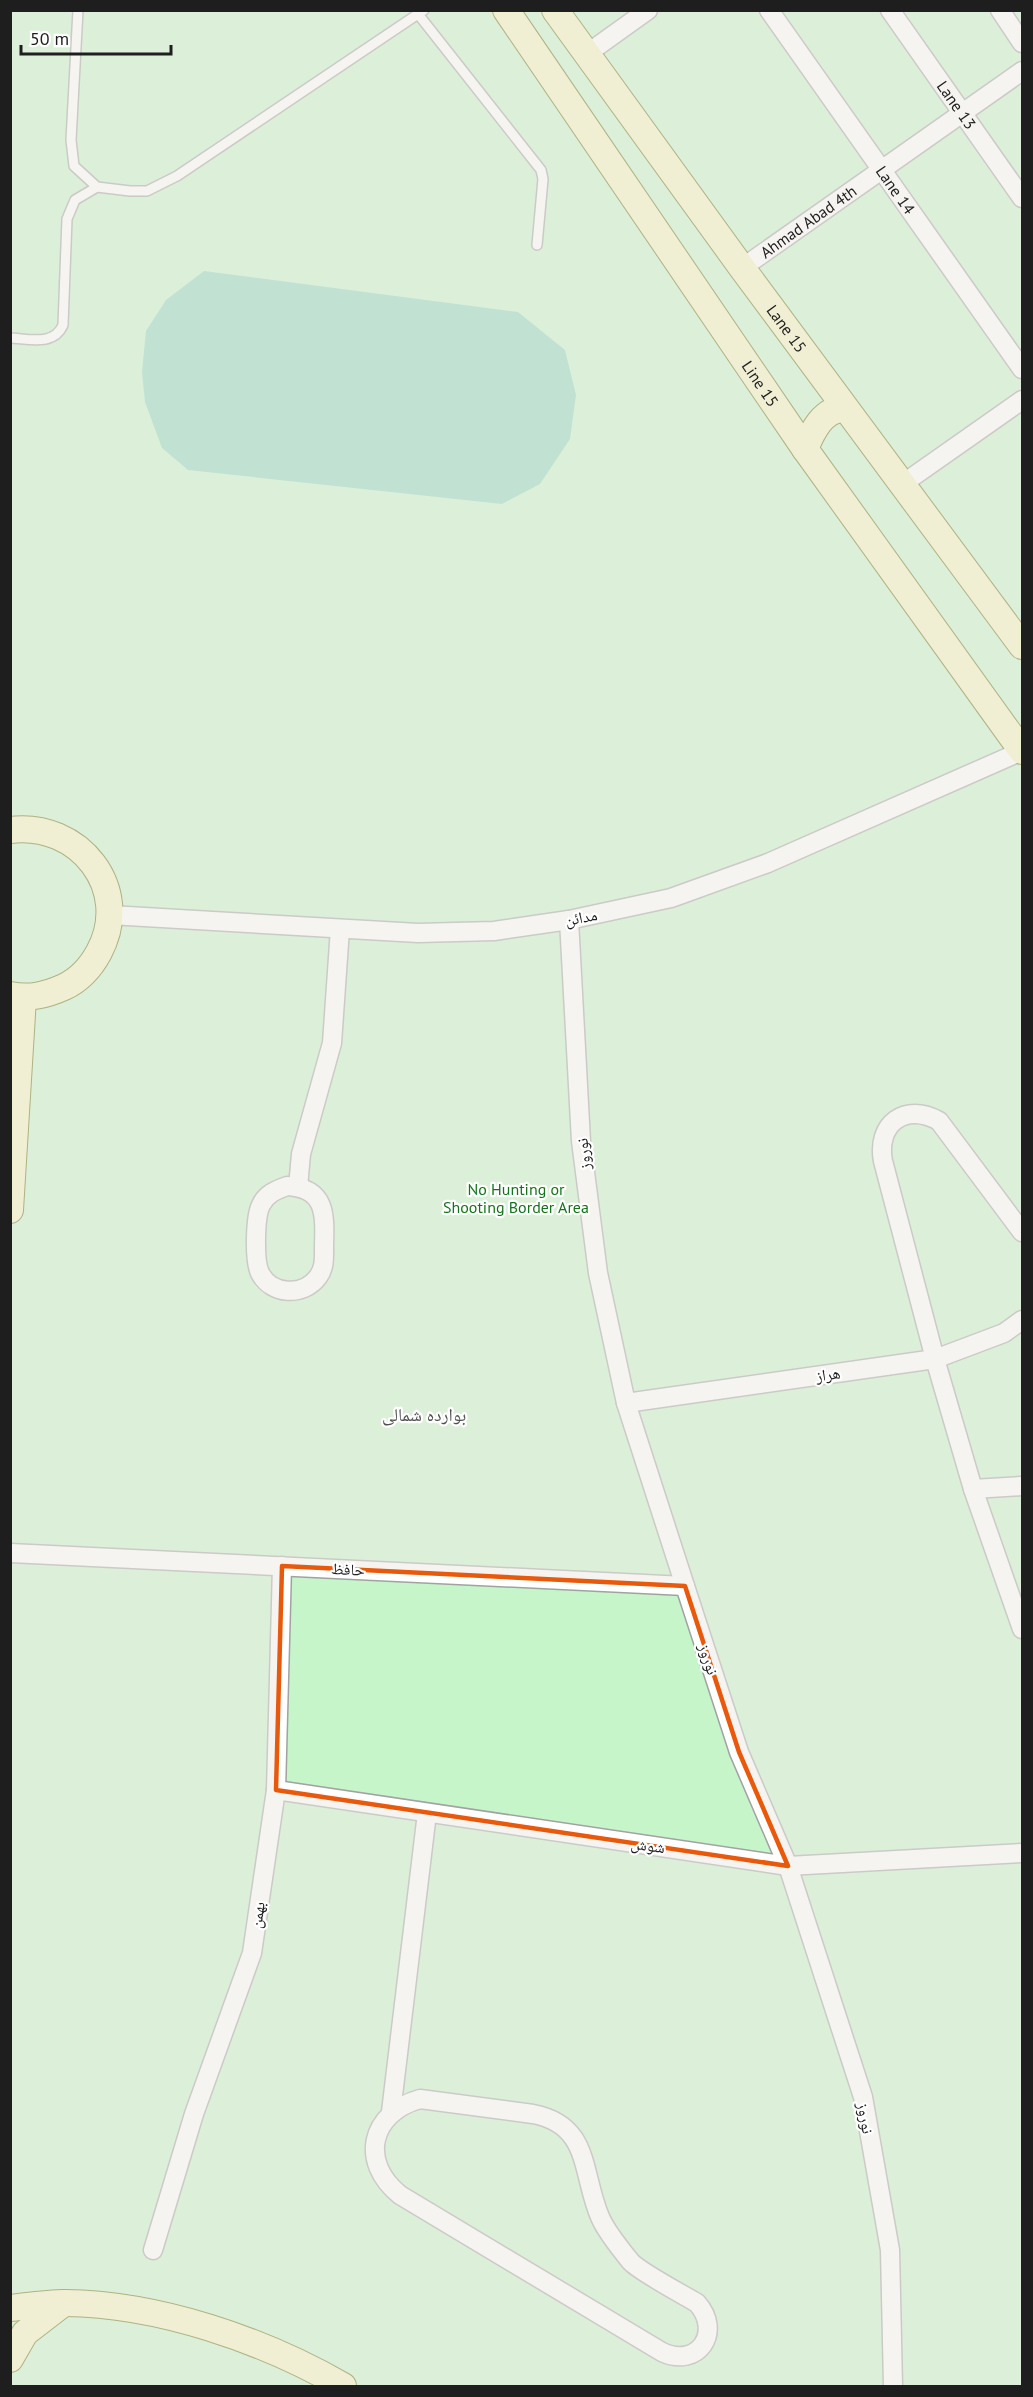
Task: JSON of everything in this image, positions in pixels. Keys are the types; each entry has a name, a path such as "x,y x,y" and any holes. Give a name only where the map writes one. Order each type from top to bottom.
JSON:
{"main road":[{"name":"Line 15","path":"506,10 805,449 1022,751"},
{"name":"Lane 15","path":"555,10 845,409 1023,646"},
{"path":"805,449 820,421 839,409 845,409"},
{"path":"10,830 27,828 53,833 77,846 95,865 106,889 110,915 105,941 92,965 73,983 49,994 17,996 10,1210"},
{"path":"10,2359 25,2333 65,2303"},
{"path":"10,2308 65,2303 136,2309 235,2335 343,2386"}],"street":[{"path":"588,53 648,10"},
{"name":"Lane 14","path":"769,10 1023,369"},
{"name":"Lane 13","path":"890,10 1023,198"},
{"path":"1000,10 1023,43"},
{"name":"Ahmad Abad 4th","path":"742,268 1023,71"},
{"path":"902,485 1023,400"},
{"name":"مدائن","path":"110,915 418,933 494,931 569,920 671,898 768,863 1022,751"},
{"name":"نوروز","path":"569,920 581,1141 598,1273 626,1402 739,1752 788,1866 863,2097 890,2250 893,2386"},
{"path":"298,1187 301,1154 332,1043 340,928"},
{"path":"1023,1232 939,1121 929,1115 906,1114 887,1128 882,1138 883,1161 935,1359 973,1489 1023,1629"},
{"path":"287,1186 298,1187 317,1197 322,1207 325,1218 323,1266 319,1276 311,1285 289,1292 268,1283 260,1274 256,1264 258,1216 261,1205 276,1190 287,1186"},
{"name":"هراز","path":"626,1402 935,1359 1004,1333 1023,1320"},
{"path":"973,1489 1023,1486"},
{"name":"حافظ","path":"10,1553 685,1586"},
{"name":"بهمن","path":"153,2250 194,2115 252,1953 276,1790 282,1566"},
{"name":"شوش","path":"276,1790 788,1866 1023,1853"},
{"path":"391,2112 405,2103 420,2099 540,2115 562,2124 573,2135 581,2150 600,2218 633,2263 697,2303 704,2311 709,2331 706,2341 700,2349 681,2357 662,2352 400,2195 387,2185 383,2178 375,2156 375,2140 381,2124 391,2112 427,1813"}],"lane":[{"path":"78,10 71,154 74,166 97,187"},
{"path":"10,338 50,340 59,334 63,325 67,219 75,200 97,187 147,191 177,176 421,13 541,170 543,179 537,245"}],"highlighted area":[{"path":"282,1566 685,1586 739,1752 788,1866 276,1790"}],"green space":[{"name":"No Hunting or Shooting Border Area","path":"11,11 1022,11 1022,2386 11,2386"},
{"path":"204,271 518,312 565,350 576,395 570,439 540,484 502,504 188,470 162,448 145,402 142,372 146,331 166,300"}],"district":[{"name":"بوارده شمالی","path":"424,1415"}]}
